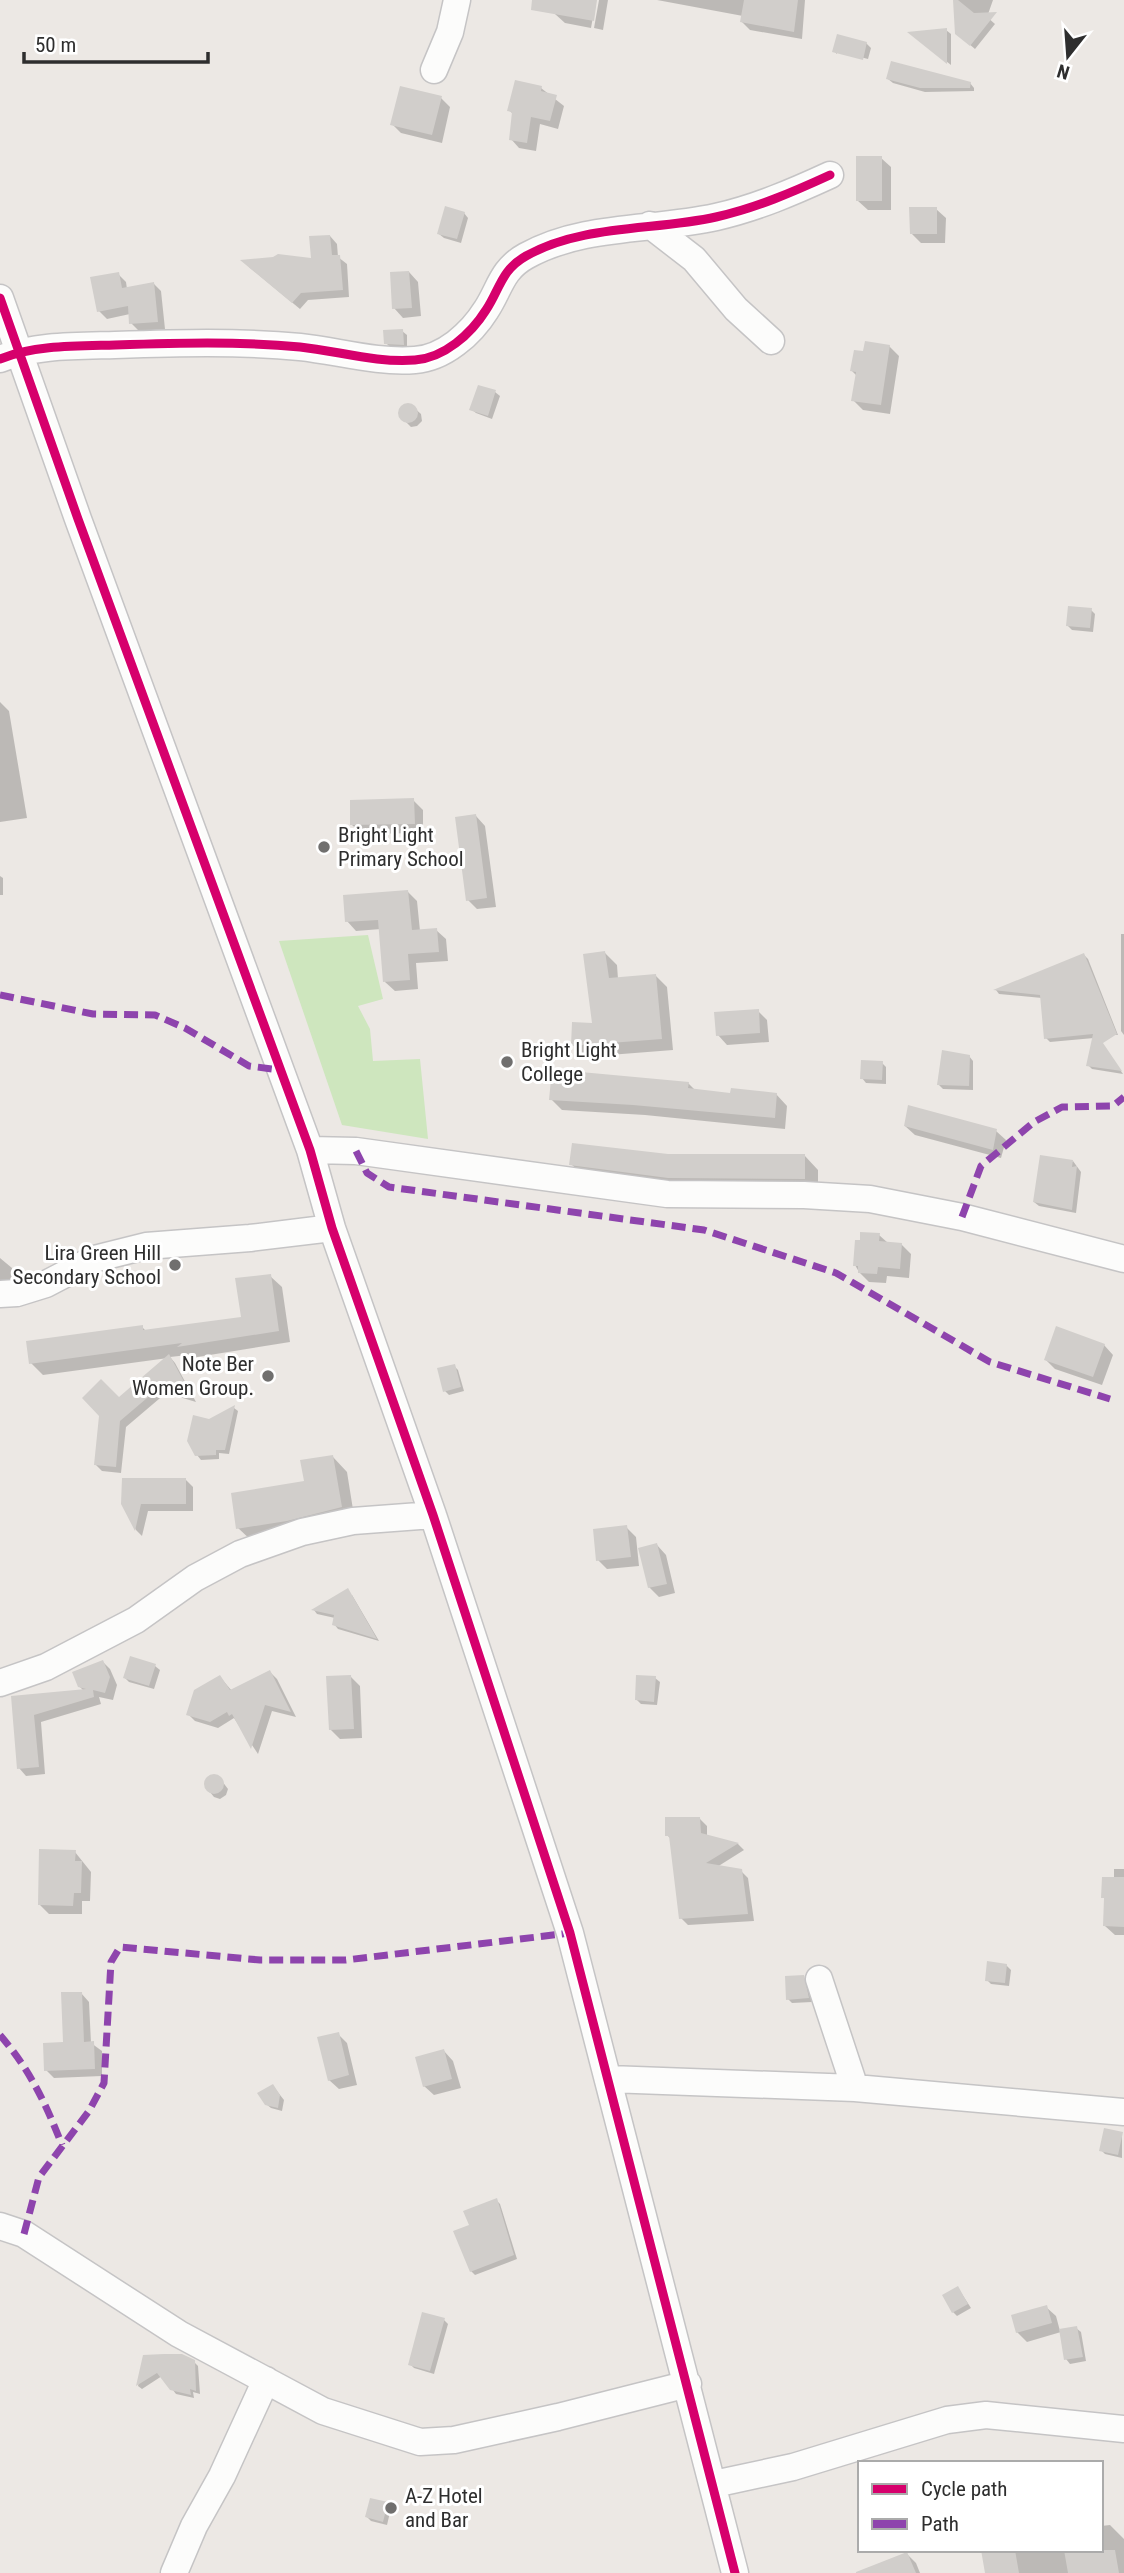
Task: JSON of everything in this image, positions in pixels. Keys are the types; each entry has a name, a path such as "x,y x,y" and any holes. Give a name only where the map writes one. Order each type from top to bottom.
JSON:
{"street":[{"path":"435,70 450,32 457,0"},
{"path":"9,356 105,345 240,343 302,347 379,360 418,360 443,352 461,339 485,311 505,272 524,257 559,241 716,217 781,197 830,175"},
{"path":"650,225 694,259 736,309 771,341"},
{"path":"0,298 9,356 310,1150 332,1228 433,1515 570,1933 735,2573"},
{"path":"310,1150 356,1151 667,1194 804,1195 870,1199 962,1217 1124,1259"},
{"path":"0,1294 17,1293 36,1287 94,1259 145,1246 332,1228"},
{"path":"0,1683 46,1667 136,1620 195,1578 240,1554 302,1532 353,1521 433,1515"},
{"path":"819,1979 855,2088"},
{"path":"608,2079 855,2088 1124,2112"},
{"path":"0,2226 24,2234 179,2334 323,2411 420,2442 454,2440 688,2384"},
{"path":"174,2573 194,2525 222,2476 267,2380"},
{"path":"713,2484 793,2467 947,2420 986,2414 1124,2429"}],"green space":[{"path":"368,935 383,999 358,1006 370,1029 373,1061 420,1059 428,1139 342,1125 279,941"}],"building":[{"path":"532,0 597,0 594,21 531,10"},
{"path":"744,0 798,0 794,32 740,22"},
{"path":"953,0 958,0 974,13 997,12 970,46 955,34"},
{"path":"947,28 947,64 907,32"},
{"path":"837,34 867,42 863,60 832,52"},
{"path":"891,61 971,82 970,88 920,88 886,79"},
{"path":"515,80 542,86 541,91 557,95 550,121 531,117 527,143 509,140 512,112 507,111"},
{"path":"400,86 442,96 432,135 390,125"},
{"path":"856,156 882,156 882,201 856,201"},
{"path":"445,206 465,212 457,239 437,234"},
{"path":"909,207 937,207 937,234 910,234"},
{"path":"330,235 332,255 340,255 343,290 301,293 292,303 240,260 273,257 278,254 311,258 309,236"},
{"path":"409,271 412,308 392,309 390,272"},
{"path":"119,272 122,288 154,282 158,322 129,324 128,306 97,312 90,277"},
{"path":"403,329 404,345 384,344 383,330"},
{"path":"865,341 890,345 881,405 851,401 856,372 850,371 854,350 863,351"},
{"path":"478,385 496,390 488,416 469,410"},
{"path":"408,403 415,406 418,413 415,420 408,423 401,420 398,413 401,406"},
{"path":"1068,606 1092,608 1090,628 1066,626"},
{"path":"414,798 415,824 350,825 350,800"},
{"path":"476,814 487,898 466,901 455,817"},
{"path":"408,890 412,930 437,928 439,952 408,954 410,980 383,982 378,920 345,922 343,895"},
{"path":"605,951 609,978 656,974 662,1039 571,1046 572,1022 592,1023 583,954"},
{"path":"1084,953 1117,1034 1103,1043 1122,1071 1086,1066 1093,1034 1044,1039 1040,995 993,990"},
{"path":"759,1009 760,1033 716,1036 714,1012"},
{"path":"942,1050 970,1055 969,1086 937,1085"},
{"path":"861,1060 883,1061 882,1080 860,1079"},
{"path":"570,1071 689,1082 688,1088 730,1093 731,1088 777,1093 775,1118 549,1100 551,1079 569,1080"},
{"path":"908,1105 997,1129 993,1150 904,1126"},
{"path":"572,1143 668,1154 805,1154 805,1179 668,1178 569,1165"},
{"path":"1040,1155 1073,1160 1072,1167 1077,1166 1072,1210 1033,1202"},
{"path":"860,1232 880,1233 879,1241 902,1243 900,1269 878,1267 877,1274 858,1273 858,1266 853,1266 855,1240 860,1240"},
{"path":"271,1274 279,1331 177,1347 182,1343 29,1364 26,1341 143,1325 143,1330 241,1317 235,1278"},
{"path":"1056,1326 1105,1344 1093,1377 1044,1360"},
{"path":"169,1354 193,1398 160,1387 120,1421 116,1467 94,1465 99,1416 82,1398 101,1379 119,1397"},
{"path":"455,1364 461,1387 443,1392 437,1368"},
{"path":"235,1405 225,1450 216,1450 216,1455 195,1456 187,1441 193,1415 209,1419"},
{"path":"333,1455 342,1507 287,1521 236,1529 231,1493 304,1481 300,1460"},
{"path":"122,1478 186,1478 186,1504 141,1504 135,1531 121,1504"},
{"path":"627,1525 631,1557 596,1561 593,1529"},
{"path":"657,1543 667,1584 648,1588 638,1548"},
{"path":"348,1588 377,1639 332,1625 334,1615 311,1610"},
{"path":"130,1656 156,1664 149,1686 123,1678"},
{"path":"103,1660 110,1677 105,1693 93,1690 94,1697 34,1715 39,1767 17,1769 11,1696 86,1689 78,1687 72,1672"},
{"path":"270,1670 291,1712 265,1705 251,1749 232,1714 229,1716 227,1712 210,1722 186,1715 194,1690 220,1675 230,1690"},
{"path":"351,1675 354,1729 329,1730 326,1676"},
{"path":"636,1675 656,1676 654,1702 635,1700"},
{"path":"210,1774 218,1774 224,1784 218,1794 210,1794 204,1788 204,1780"},
{"path":"665,1817 700,1817 701,1833 739,1843 706,1863 742,1869 748,1914 679,1919 669,1836 665,1836"},
{"path":"39,1849 76,1850 75,1861 82,1861 81,1893 74,1893 73,1906 38,1905"},
{"path":"1102,1877 1124,1877 1124,1927 1103,1926"},
{"path":"987,1961 1007,1964 1005,1983 985,1981"},
{"path":"804,1975 809,1998 786,2000 785,1976"},
{"path":"61,1992 82,1992 84,2042 94,2041 95,2069 44,2071 43,2043 63,2042"},
{"path":"339,2032 349,2075 328,2081 317,2037"},
{"path":"444,2049 452,2079 423,2087 415,2057"},
{"path":"273,2084 280,2095 278,2108 265,2105 257,2093"},
{"path":"1104,2128 1123,2132 1118,2155 1099,2151"},
{"path":"497,2198 514,2255 470,2272 453,2231 469,2225 463,2211"},
{"path":"958,2286 968,2304 952,2313 942,2295"},
{"path":"1047,2305 1052,2323 1016,2333 1011,2315"},
{"path":"422,2312 445,2318 430,2371 408,2365"},
{"path":"1077,2326 1083,2357 1064,2360 1059,2329"},
{"path":"182,2354 195,2360 196,2391 190,2389 191,2395 170,2390 157,2373 136,2386 143,2355"},
{"path":"370,2498 388,2502 383,2522 365,2517"},
{"path":"1115,2550 1119,2573 1068,2573 1064,2552"},
{"path":"907,2552 916,2573 856,2573 856,2572"},
{"path":"981,2552 1015,2552 1019,2573 985,2573"}],"marked path":[{"path":"0,995 93,1014 155,1015 185,1028 249,1066 280,1070"},
{"path":"962,1217 981,1166 1034,1122 1062,1107 1113,1106 1124,1097"},
{"path":"356,1151 367,1173 389,1187 704,1230 836,1273 990,1362 1110,1399"},
{"path":"24,2234 39,2177 89,2111 104,2083 111,1962 120,1947 260,1960 346,1960 570,1933"},
{"path":"0,2035 36,2087 62,2145"}],"cycle path":[{"path":"0,359 13,354 56,347 207,343 300,347 386,360 426,358 446,350 465,336 486,310 511,267 526,256 548,246 595,233 716,217 774,199 830,175"},
{"path":"0,298 78,519 310,1150 332,1228 433,1515 570,1933 735,2573"}],"place":[{"name":"Bright Light Primary School","path":"324,847"},
{"name":"Bright Light College","path":"507,1062"},
{"name":"Lira Green Hill Secondary School","path":"175,1265"},
{"name":"Note Ber Women Group.","path":"268,1376"},
{"name":"A-Z Hotel and Bar","path":"391,2508"}]}
